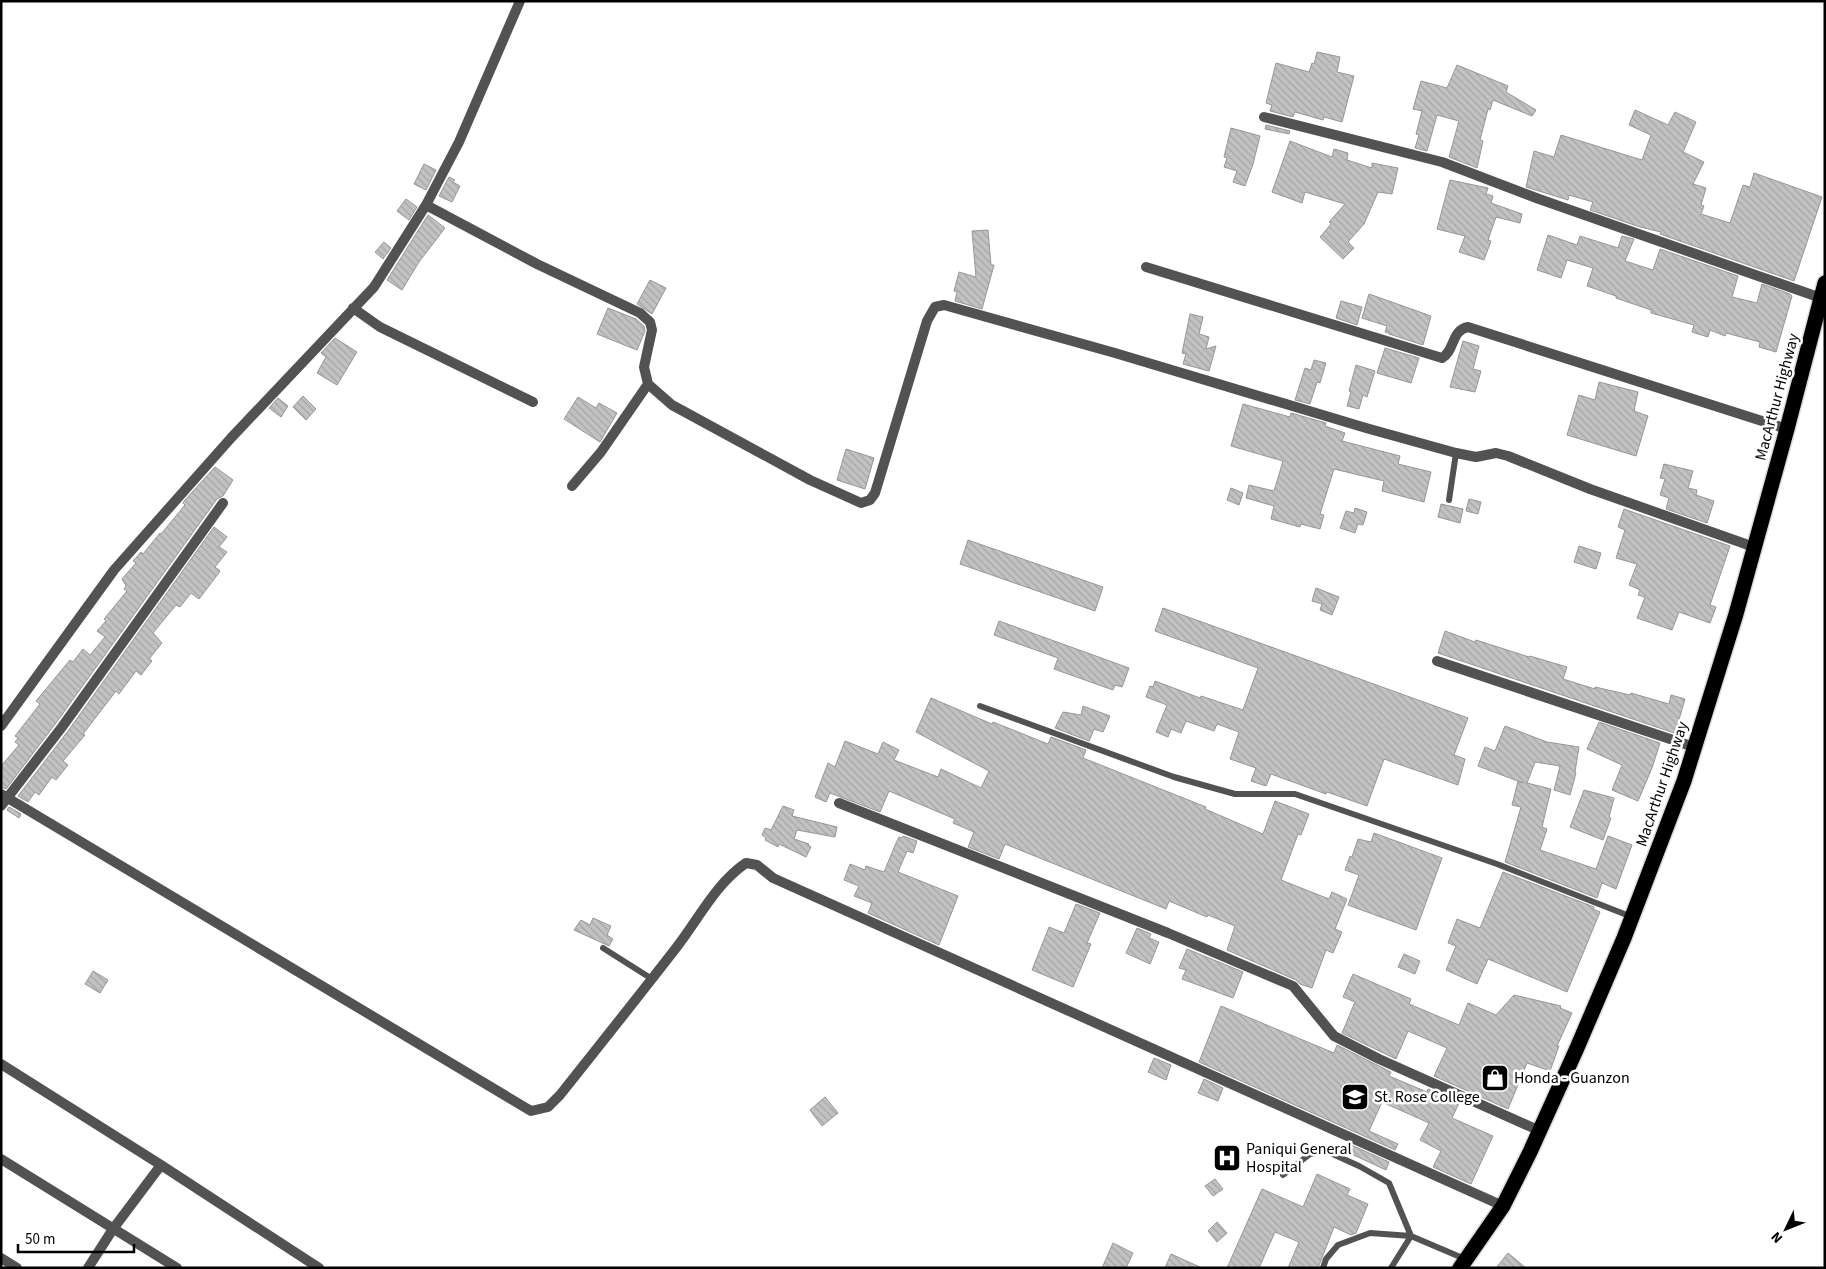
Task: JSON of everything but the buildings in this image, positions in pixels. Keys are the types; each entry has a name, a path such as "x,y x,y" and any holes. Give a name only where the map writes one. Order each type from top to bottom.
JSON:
{"highway":[{"name":"MacArthur Highway","path":"1463,1264 1503,1206 1540,1131 1632,917 1684,781 1736,614 1823,290"}],"street":[{"path":"1,726 114,570 231,438 374,287 426,205 459,142 520,1"},
{"path":"1264,116 1442,162 1539,199 1823,290"},
{"path":"426,205 537,264 640,313 650,322 652,330 644,367 648,384 672,405 810,480 861,503 870,500 876,493 927,321 935,307 944,306 1106,350 1456,453 1476,457 1496,453 1508,456 1590,489 1754,546"},
{"path":"1146,267 1442,358 1448,355 1461,328 1468,327 1787,429"},
{"path":"353,308 380,327 533,402"},
{"path":"572,486 601,452 648,384"},
{"path":"223,503 62,727 3,799 531,1111 548,1107 560,1095 652,979 720,887 736,870 746,863 757,865 773,878 1503,1206"},
{"path":"1437,661 1694,747"},
{"path":"839,804 1140,922 1293,986 1334,1036 1379,1060 1540,1131"},
{"path":"1,1064 319,1268"},
{"path":"1,1159 177,1268"},
{"path":"88,1268 113,1229 161,1165"},
{"path":"1,1258 17,1268"}],"lane":[{"path":"1449,500 1456,453"},
{"path":"980,706 1174,777 1226,792 1235,794 1295,794 1497,864 1632,917"},
{"path":"603,948 652,979"},
{"path":"1283,1175 1310,1154 1326,1151 1359,1166 1389,1183 1411,1236"},
{"path":"1323,1268 1326,1259 1338,1245 1370,1233 1411,1236 1463,1264"},
{"path":"1391,1268 1411,1236"}],"place":[{"name":"Honda - Guanzon","path":"1495,1078"},
{"name":"St. Rose College","path":"1355,1097"},
{"name":"Paniqui General Hospital","path":"1227,1158"}]}
